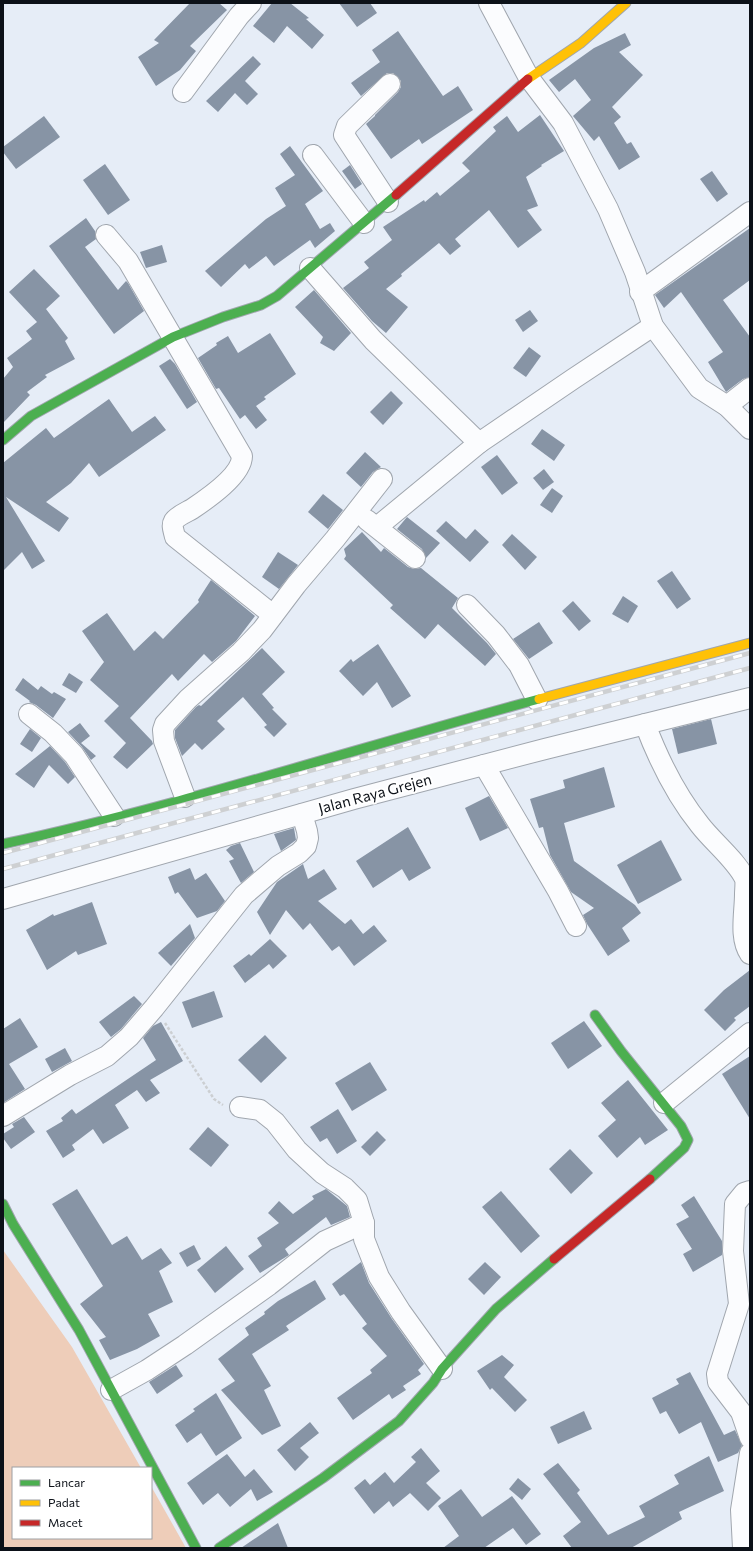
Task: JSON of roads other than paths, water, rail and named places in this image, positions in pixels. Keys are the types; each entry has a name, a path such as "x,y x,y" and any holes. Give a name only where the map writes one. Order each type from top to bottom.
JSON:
{"street":[{"path":"183,92 239,16 251,3"},
{"path":"489,3 529,78 563,122 608,209 635,272 640,292 652,326 699,388 727,406 750,428"},
{"path":"3,440 32,416 173,337 223,317 261,305 277,296 364,224 529,78 581,43 626,3"},
{"path":"388,202 344,135 347,126 390,84"},
{"path":"313,155 364,224"},
{"path":"640,292 750,212"},
{"path":"106,235 128,261 242,456 242,463 236,472 207,498 174,520 172,526 175,536 273,615"},
{"path":"310,268 373,340 479,443"},
{"path":"377,528 479,443 652,326"},
{"path":"727,406 750,388"},
{"path":"185,797 164,741 163,730 165,724 188,699 241,652 262,630 382,479"},
{"path":"356,512 415,558"},
{"path":"467,605 496,635 519,665 537,700"},
{"path":"3,844 63,831 365,749 461,720 750,643"},
{"name":"Jalan Raya Grejen","path":"3,899 302,814 484,765 750,698"},
{"path":"29,714 53,733 74,755 114,816"},
{"path":"645,724 657,757 685,806 714,843 735,863 745,880 746,915 743,936 750,954"},
{"path":"484,765 558,891 576,926"},
{"path":"3,1116 70,1075 106,1056 129,1037 244,895 278,866 300,853 306,846 308,838 302,814"},
{"path":"219,1548 323,1478 399,1421 433,1383 442,1368 496,1309 684,1148 688,1141 686,1133 621,1051 596,1015"},
{"path":"664,1104 750,1034"},
{"path":"240,1107 260,1110 275,1122 297,1150 322,1173 345,1188 357,1200 364,1223 364,1239 379,1278 401,1312 442,1368"},
{"path":"750,1191 744,1193 735,1204 733,1250 739,1304 717,1374 718,1382 741,1412 750,1438"},
{"path":"3,1204 13,1224 79,1330 196,1548"},
{"path":"111,1390 147,1370 179,1349 269,1285 325,1241 364,1223"},
{"path":"743,1548 741,1510 750,1453"}],"railway":[{"path":"3,853 750,653"},
{"path":"3,869 750,668"}]}
